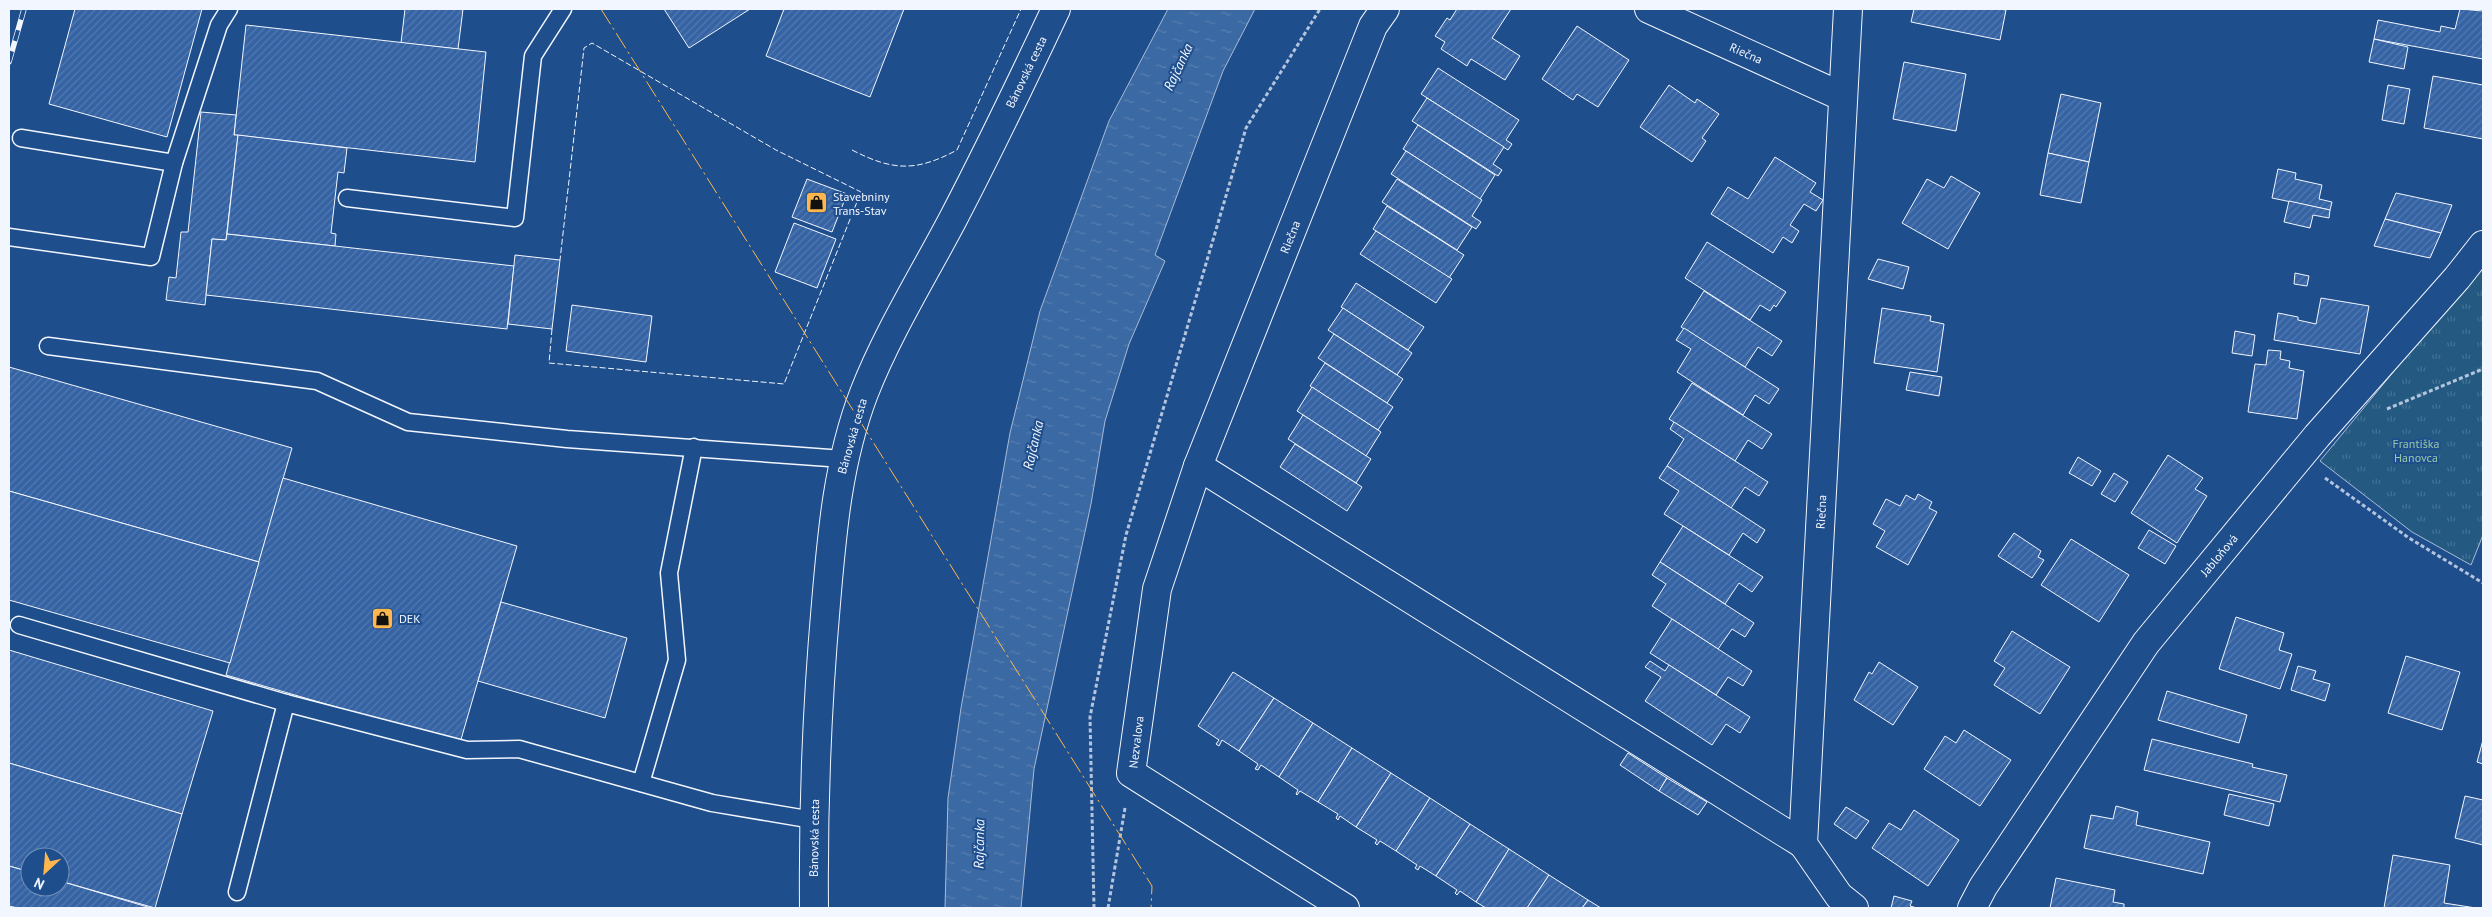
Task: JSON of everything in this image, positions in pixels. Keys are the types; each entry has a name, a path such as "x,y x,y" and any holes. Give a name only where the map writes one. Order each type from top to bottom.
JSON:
{"street":[{"name":"Bánovská cesta","path":"814,908 813,820 820,669 834,515 843,460 864,393 894,327 953,218 1056,9"},
{"name":"Riečna","path":"1198,466 1373,26 1385,9"},
{"name":"Riečna","path":"1649,9 1843,97"},
{"name":"Riečna","path":"1803,844 1848,9"},
{"name":"Jabloňová","path":"1980,901 2146,643 2300,460 2317,436 2458,278 2483,245"},
{"name":"Nezvalova","path":"1198,466 1157,589 1131,773 1345,908"},
{"path":"1198,466 1803,844 1839,896 1854,908"}],"lane":[{"path":"9,237 151,257 174,163 219,25 229,9"},
{"path":"346,198 515,218 533,56 563,9"},
{"path":"21,138 174,163"},
{"path":"48,346 317,382 408,422 567,439 694,447 843,460"},
{"path":"641,783 678,660 669,574 694,447"},
{"path":"19,625 286,702 467,750 519,749 712,803 813,820"},
{"path":"237,892 286,702"}],"path":[{"path":"1094,908 1090,717 1126,534 1246,128 1320,9"},
{"path":"2380,411 2483,369"},
{"path":"2300,460 2409,538 2483,583"},
{"path":"1108,908 1131,773"}],"green space":[{"name":"Františka Hanovca","path":"2483,263 2483,535 2471,565 2412,532 2320,461"}],"water":[{"name":"Rajčanka","path":"1168,9 1255,9 1223,71 1155,255 1165,261 1129,344 1105,421 1091,504 1034,769 1021,908 945,908 948,798 961,708 1010,433 1040,311 1109,121"}],"building":[{"path":"75,9 202,9 167,137 49,104"},
{"path":"405,9 463,9 458,49 401,43"},
{"path":"664,9 750,9 689,48"},
{"path":"784,9 904,9 870,97 766,56"},
{"path":"1457,9 1511,9 1492,38 1520,56 1505,80 1471,59 1467,66 1441,49 1445,42 1435,36 1447,18 1450,20"},
{"path":"1914,9 2006,10 2000,40 1911,22"},
{"path":"2460,9 2483,11 2483,59 2374,39 2378,20 2440,32 2441,26 2455,29"},
{"path":"246,25 486,52 475,162 234,135"},
{"path":"1577,26 1629,60 1598,107 1577,94 1573,100 1542,79"},
{"path":"2374,39 2408,47 2404,69 2369,62"},
{"path":"1904,62 1966,74 1956,131 1893,119"},
{"path":"1438,68 1519,120 1506,140 1512,144 1508,150 1421,94"},
{"path":"2433,76 2483,85 2483,139 2424,128"},
{"path":"1669,85 1695,103 1697,99 1719,114 1702,138 1706,141 1692,162 1640,127"},
{"path":"2388,85 2410,89 2404,124 2382,120"},
{"path":"2061,94 2101,103 2089,162 2048,153"},
{"path":"1427,98 1504,147 1493,164 1502,170 1498,176 1412,121"},
{"path":"201,112 236,115 234,135 238,135 226,240 212,239 205,305 166,300 169,277 176,278 181,232 188,232"},
{"path":"1418,125 1495,175 1480,199 1403,149"},
{"path":"238,135 347,148 344,173 338,172 331,233 336,234 335,246 227,234"},
{"path":"1406,151 1482,200 1472,216 1481,222 1476,229 1391,174"},
{"path":"2048,153 2089,162 2081,203 2040,195"},
{"path":"1775,157 1816,183 1810,192 1823,200 1816,211 1804,204 1790,225 1799,231 1792,243 1783,237 1773,253 1711,214 1728,187 1748,199"},
{"path":"2278,169 2296,173 2295,179 2322,185 2319,199 2332,202 2330,210 2272,198"},
{"path":"1951,176 1980,193 1948,249 1902,223 1927,179 1944,188"},
{"path":"807,179 847,194 832,232 792,217"},
{"path":"1397,179 1472,227 1457,250 1382,202"},
{"path":"2396,193 2452,205 2441,233 2385,219"},
{"path":"2289,201 2330,210 2329,218 2313,215 2310,228 2284,222"},
{"path":"1387,206 1464,255 1449,278 1373,229"},
{"path":"2385,219 2441,233 2430,258 2374,246"},
{"path":"794,223 836,239 817,288 775,272"},
{"path":"1376,231 1452,279 1436,303 1360,254"},
{"path":"227,234 514,266 507,329 206,295 212,239 226,240"},
{"path":"1707,242 1786,292 1776,307 1774,305 1770,311 1760,305 1750,320 1685,278"},
{"path":"515,255 560,260 552,329 508,324"},
{"path":"1878,259 1909,267 1903,289 1868,279"},
{"path":"2295,273 2309,276 2307,286 2294,284"},
{"path":"1356,283 1424,327 1408,350 1341,307"},
{"path":"1704,291 1782,341 1772,356 1758,347 1745,367 1681,327"},
{"path":"2321,298 2369,306 2360,354 2274,340 2278,313 2298,317 2298,320 2316,324"},
{"path":"572,305 652,316 646,362 566,351"},
{"path":"1343,308 1412,353 1397,375 1328,330"},
{"path":"1882,308 1931,316 1930,321 1944,324 1937,372 1874,363"},
{"path":"1684,328 1779,389 1769,404 1755,395 1743,415 1677,372 1691,349 1676,340"},
{"path":"2235,331 2255,335 2252,356 2232,353"},
{"path":"1334,334 1403,379 1387,403 1318,358"},
{"path":"2268,350 2281,351 2280,359 2290,361 2289,368 2304,371 2297,419 2248,412 2255,364 2266,365"},
{"path":"1325,363 1393,407 1378,430 1310,386"},
{"path":"9,367 292,448 259,562 9,491"},
{"path":"1910,372 1942,377 1939,396 1906,390"},
{"path":"1692,383 1772,434 1762,449 1748,440 1735,461 1669,419"},
{"path":"1312,387 1381,432 1366,456 1297,411"},
{"path":"1303,415 1371,459 1356,483 1288,439"},
{"path":"1674,422 1768,482 1759,496 1745,487 1731,508 1667,466 1684,439 1670,429"},
{"path":"1295,444 1362,487 1347,511 1280,467"},
{"path":"2168,455 2203,478 2195,489 2207,496 2177,543 2131,513"},
{"path":"2078,457 2101,471 2092,486 2069,473"},
{"path":"1667,466 1765,530 1757,543 1743,533 1729,555 1664,514 1679,491 1659,478"},
{"path":"2114,473 2128,482 2115,502 2101,494"},
{"path":"283,478 517,546 460,743 226,675"},
{"path":"9,491 259,562 230,663 9,600"},
{"path":"1918,494 1932,502 1929,508 1937,512 1908,565 1876,547 1885,531 1873,524 1886,499 1900,506 1906,495 1915,500"},
{"path":"1683,526 1763,577 1752,592 1739,583 1725,604 1660,562"},
{"path":"2149,530 2176,546 2165,564 2138,548"},
{"path":"2014,533 2041,551 2038,557 2044,560 2032,578 1998,556"},
{"path":"2071,539 2129,575 2099,622 2041,585"},
{"path":"1660,562 1754,623 1745,637 1732,629 1718,649 1652,606 1666,584 1652,575"},
{"path":"501,602 627,638 605,718 478,681"},
{"path":"2236,617 2284,633 2279,650 2292,654 2280,689 2219,669"},
{"path":"1672,619 1752,671 1743,686 1728,677 1716,695 1650,653"},
{"path":"2012,631 2070,667 2040,714 1994,685 2005,668 1994,661"},
{"path":"9,650 213,711 182,814 9,763"},
{"path":"2406,656 2460,672 2442,730 2388,713"},
{"path":"1650,661 1665,671 1669,665 1750,717 1740,733 1726,724 1712,745 1645,701 1661,677 1645,667"},
{"path":"1879,662 1918,687 1893,725 1854,700 1869,672 1872,674"},
{"path":"2298,666 2316,671 2313,679 2330,684 2325,701 2291,690"},
{"path":"1233,672 1274,698 1239,751 1222,740 1219,746 1216,744 1219,740 1198,726"},
{"path":"2167,691 2247,715 2239,743 2158,720"},
{"path":"1274,698 1313,723 1279,777 1261,765 1258,770 1255,769 1258,764 1239,751"},
{"path":"1313,723 1352,748 1318,802 1300,791 1297,795 1298,790 1279,777"},
{"path":"1964,730 2011,760 1980,806 1924,769 1945,736 1956,743"},
{"path":"2152,739 2253,764 2252,767 2287,775 2280,802 2144,770"},
{"path":"2483,740 2483,764 2477,762"},
{"path":"1352,748 1391,773 1356,827 1340,816 1338,820 1336,818 1338,814 1318,802"},
{"path":"1628,753 1667,778 1659,791 1620,765"},
{"path":"9,763 182,814 155,908 70,884 70,847 20,847 20,869 9,866"},
{"path":"1391,773 1430,798 1396,851 1380,841 1377,845 1375,843 1377,840 1356,827"},
{"path":"1667,778 1707,802 1698,815 1659,791"},
{"path":"2229,794 2274,804 2269,826 2224,815"},
{"path":"2465,796 2483,800 2483,845 2455,838"},
{"path":"1430,798 1470,824 1436,876 1420,866 1418,870 1415,868 1417,865 1396,851"},
{"path":"2116,806 2138,812 2136,825 2210,842 2203,874 2084,848 2091,815 2113,819"},
{"path":"1846,807 1869,821 1856,839 1834,824"},
{"path":"1914,810 1959,840 1928,886 1872,848 1889,823 1901,830"},
{"path":"1470,824 1509,849 1476,902 1460,891 1457,895 1455,893 1457,890 1436,876"},
{"path":"1509,849 1549,875 1527,908 1486,908 1476,902"},
{"path":"2393,855 2450,865 2444,903 2476,908 2384,908"},
{"path":"9,866 20,869 20,897 70,897 70,884 151,908 18,908 9,906"},
{"path":"1549,875 1588,900 1582,908 1527,908"},
{"path":"2056,878 2115,890 2113,902 2124,904 2124,908 2050,908"},
{"path":"1894,896 1912,901 1910,906 1917,908 1891,908"},
{"path":"1588,900 1601,908 1582,908"}],"railway":[{"path":"9,62 24,9"}],"fence":[{"path":"852,150 880,162 904,166 929,162 957,150 1021,9"},
{"path":"552,329 549,363 784,384 861,192 776,150 592,43 584,48 560,260"}],"power":[{"path":"601,9 1152,886 1151,908"}],"place":[{"name":"Stavebniny Trans-Stav","path":"817,203"},
{"name":"DEK","path":"383,618"}]}
